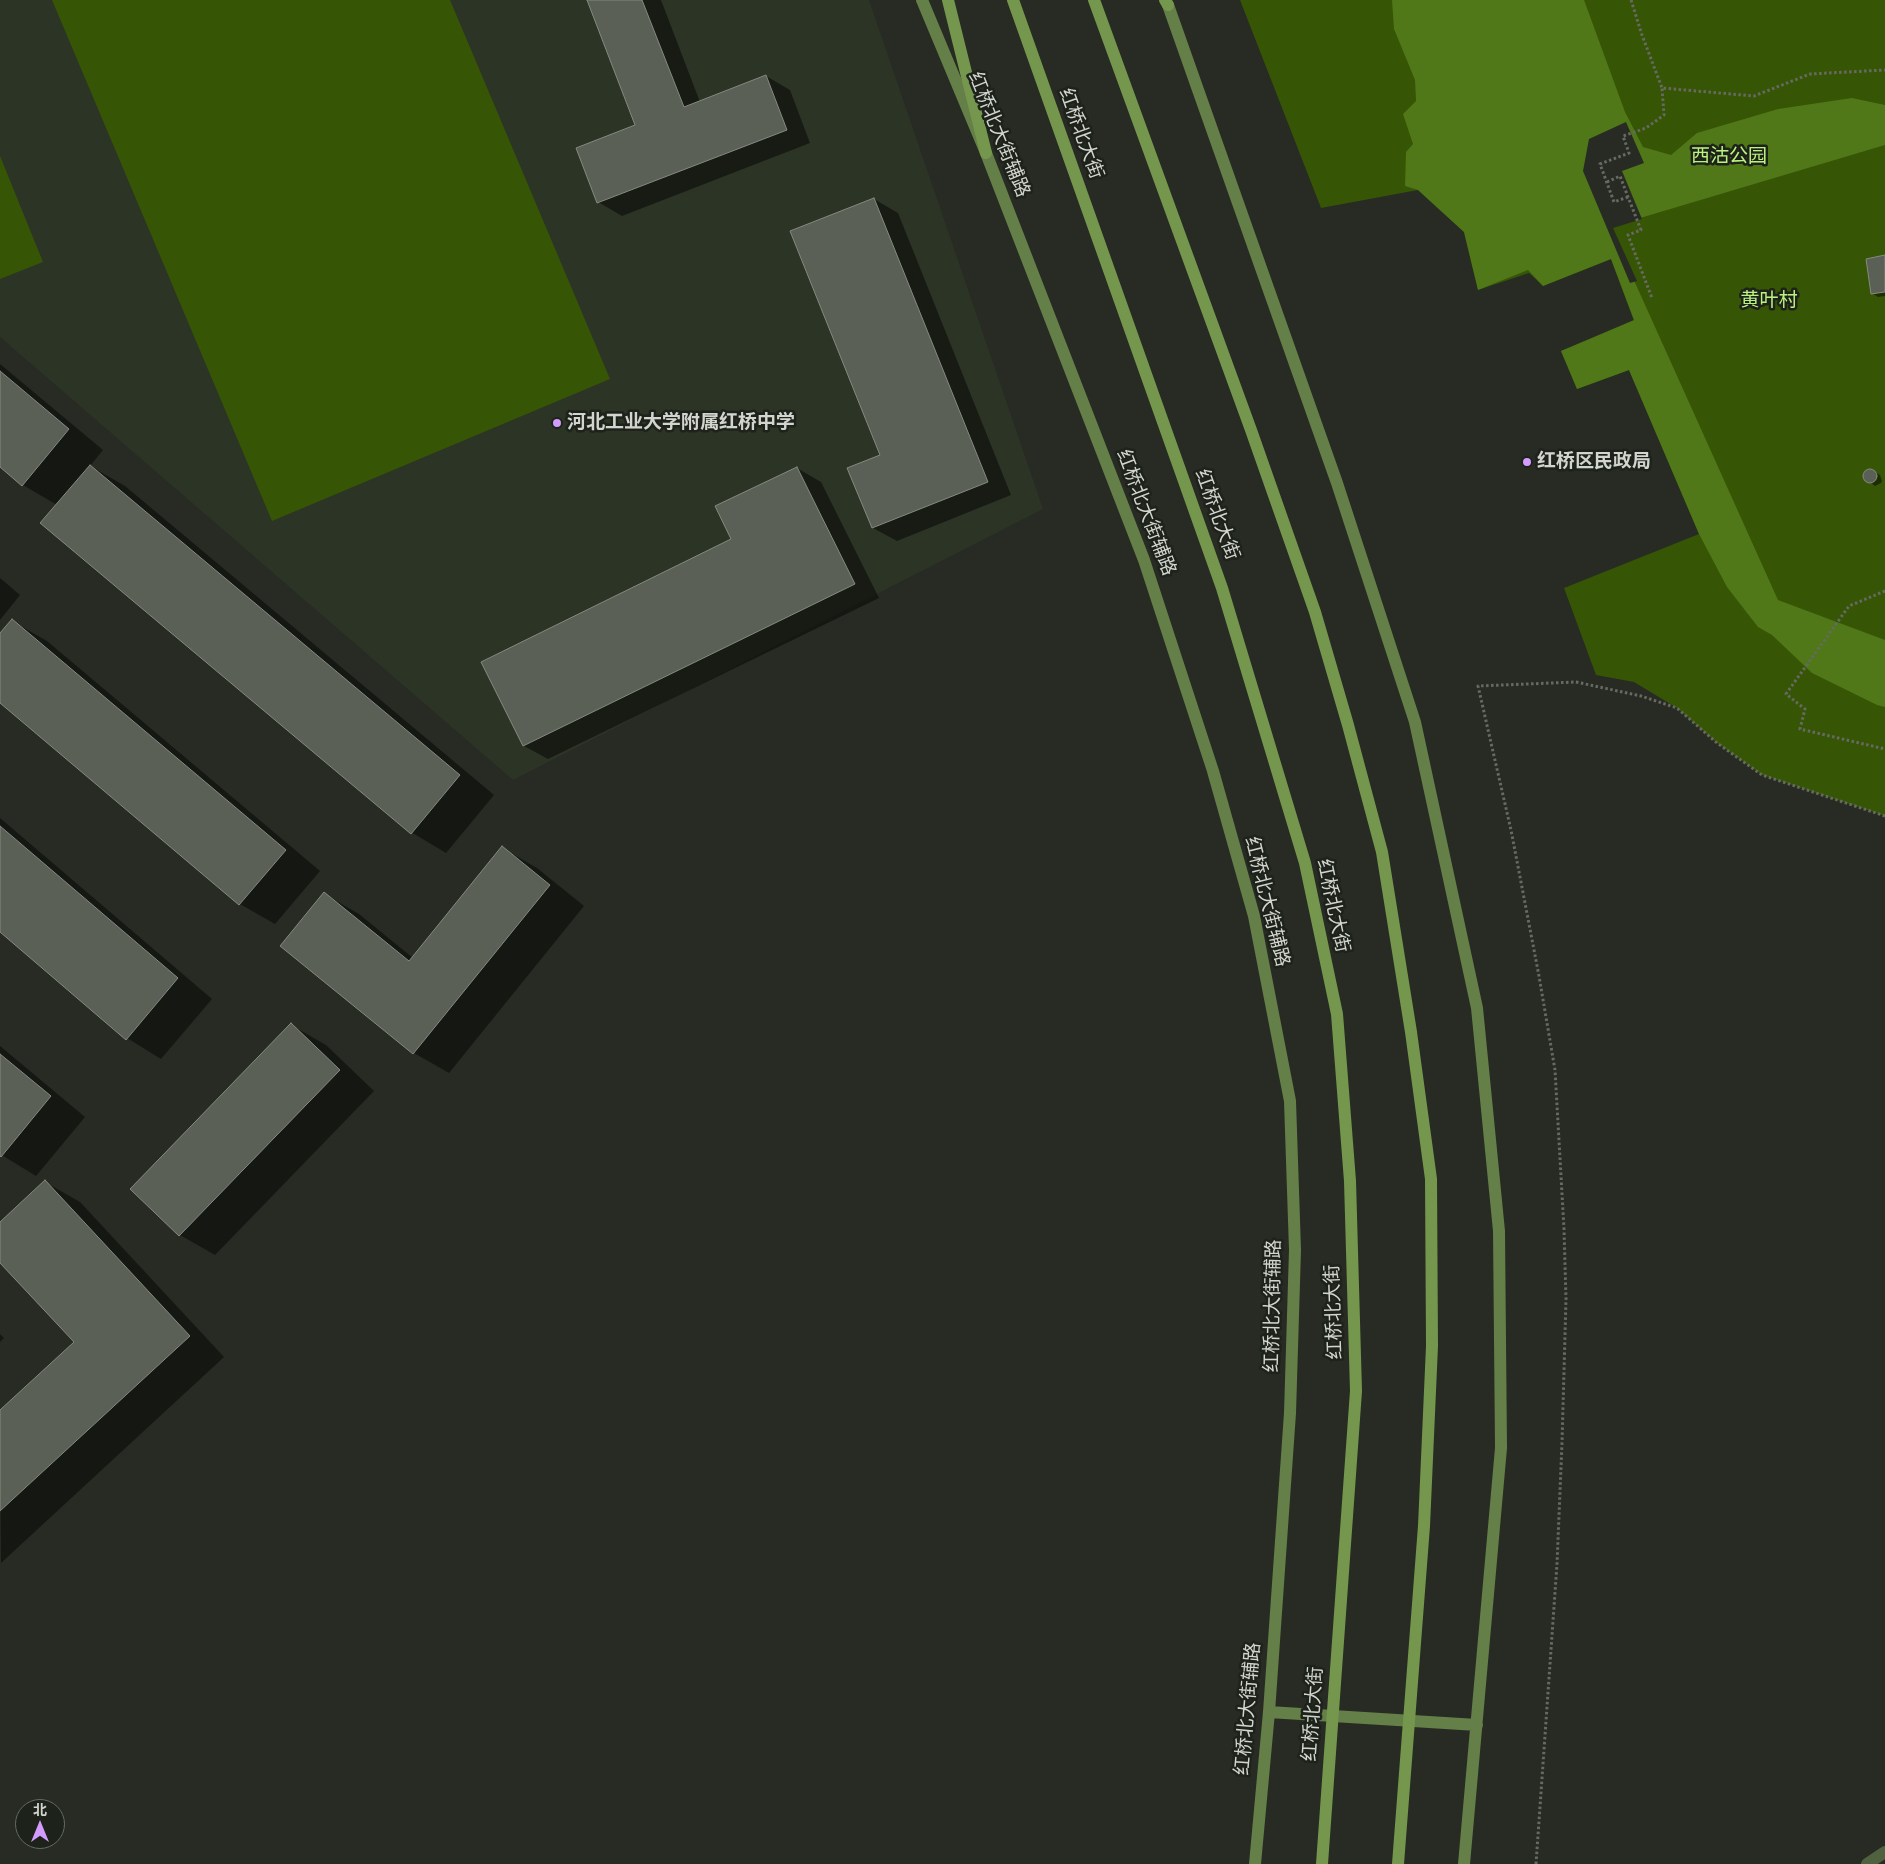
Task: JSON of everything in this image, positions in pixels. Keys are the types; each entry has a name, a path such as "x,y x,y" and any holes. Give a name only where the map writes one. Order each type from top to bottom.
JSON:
{"main road":[{"name":"红桥北大街辅路","path":"922,0 986,153 1144,560 1213,771 1254,916 1290,1101 1295,1250 1290,1404 1255,1864"},
{"path":"948,0 986,153"},
{"name":"红桥北大街","path":"1013,0 1222,588 1304,863 1337,1014 1350,1181 1356,1391 1322,1864"},
{"path":"1094,0 1315,612 1382,852 1411,1032 1431,1189 1432,1346 1424,1516 1398,1864"},
{"path":"1166,2 1337,483 1415,722 1477,1008 1499,1230 1501,1448 1464,1864"},
{"path":"1268,1712 1477,1725"}],"street":[{"path":"1867,1864 1885,1852"}],"path":[{"path":"1628,197 1614,202 1600,164 1630,153 1623,136 1646,128 1664,115 1662,88 1631,0"},
{"path":"1662,88 1754,96 1810,74 1885,70"},
{"path":"1606,182 1620,176 1641,230 1628,235 1652,298"},
{"path":"1885,591 1849,606 1786,694 1805,709 1800,729 1885,749"},
{"path":"1536,1864 1562,1452 1566,1299 1564,1229 1555,1070 1511,830 1478,686 1576,682 1641,696 1677,708 1717,743 1762,775 1885,816"}],"shaded area":[{"name":"河北工业大学附属红桥中学","path":"0,0 869,0 1043,509 513,780 0,337"},
{"path":"1392,0 1584,0 1625,112 1643,147 1671,155 1697,133 1778,109 1852,98 1885,105 1885,145 1610,227 1778,600 1885,640 1885,707 1877,705 1812,673 1772,635 1758,627 1727,587 1699,534 1629,370 1577,389 1561,351 1634,320 1611,259 1543,286 1528,270 1478,290 1464,232 1418,190 1405,186 1406,152 1413,144 1403,114 1416,101 1415,80 1394,29"}],"green space":[{"path":"52,0 450,0 610,379 272,521"},
{"name":"西沽公园","path":"1240,0 1885,0 1885,816 1762,775 1717,743 1677,708 1634,682 1596,675 1564,588 1699,534 1629,370 1577,389 1561,351 1634,321 1611,259 1543,286 1529,273 1478,290 1464,232 1418,190 1321,208"},
{"path":"0,156 43,262 0,279"}],"pier":[{"path":"1626,122 1644,163 1622,171 1642,219 1613,228 1637,281 1630,283 1583,171 1589,139"}],"building":[{"path":"587,0 642,0 684,107 766,75 787,130 597,203 576,148 635,125"},
{"path":"874,198 988,482 872,528 847,468 880,455 790,231"},
{"path":"1885,255 1885,292 1871,294 1866,259"},
{"path":"0,371 69,429 22,486 0,467"},
{"path":"90,465 460,775 411,834 40,523"},
{"path":"797,467 855,584 523,746 481,662 731,539 715,506"},
{"path":"1867,469 1873,469 1877,476 1873,483 1867,483 1863,479 1863,473"},
{"path":"12,619 286,850 239,905 0,703 0,633"},
{"path":"0,826 178,978 126,1040 0,932"},
{"path":"502,846 550,885 413,1054 280,946 324,892 409,961"},
{"path":"291,1023 340,1070 179,1236 130,1189"},
{"path":"0,1054 51,1096 1,1157 0,1156"},
{"path":"45,1180 190,1336 0,1511 0,1410 74,1342 0,1263 0,1222"}],"place":[{"name":"河北工业大学附属红桥中学","path":"557,423"},
{"name":"红桥区民政局","path":"1527,462"}],"park label":[{"name":"黄叶村","path":"1769,301"}]}
